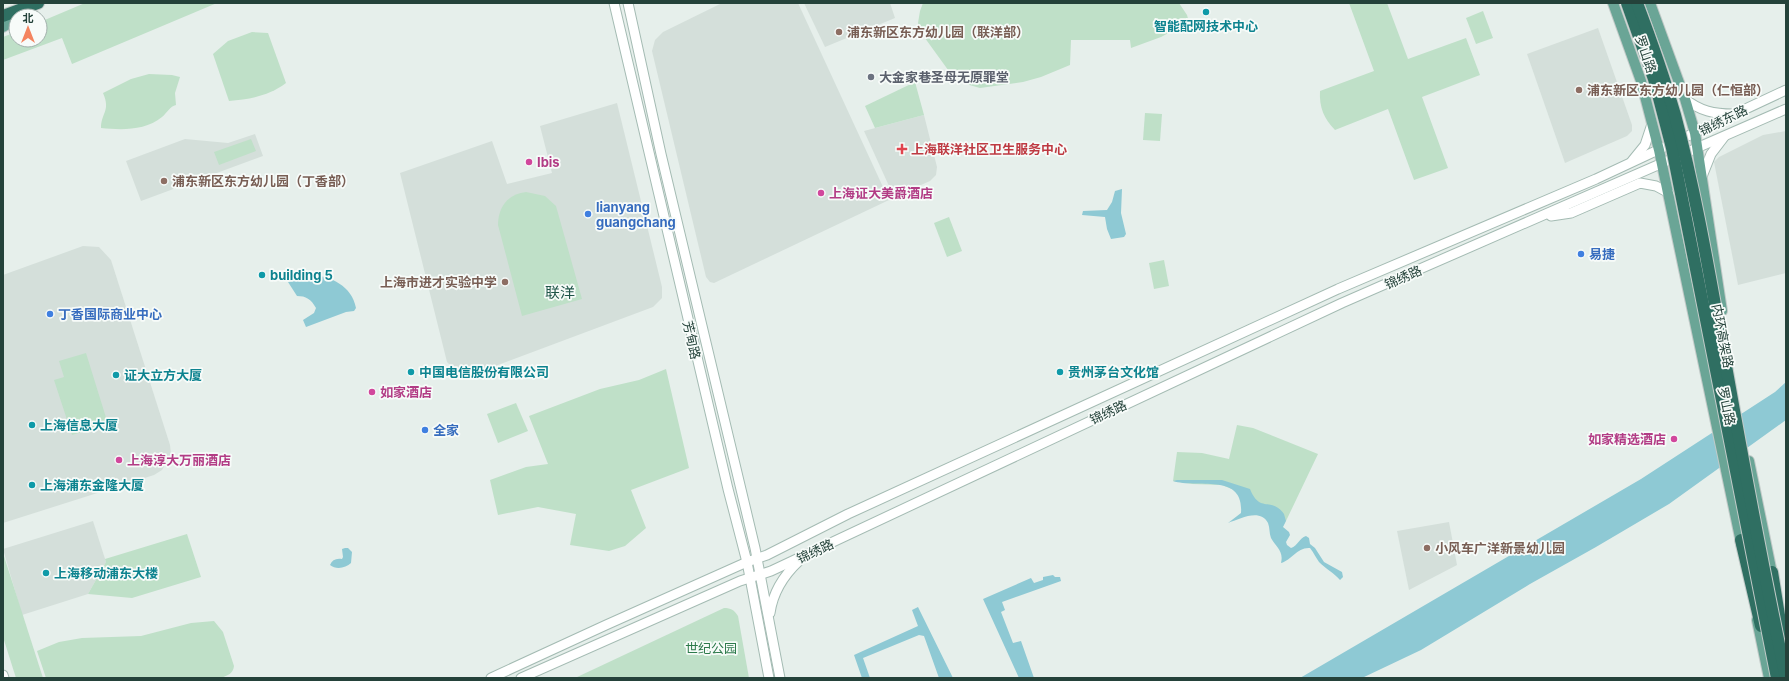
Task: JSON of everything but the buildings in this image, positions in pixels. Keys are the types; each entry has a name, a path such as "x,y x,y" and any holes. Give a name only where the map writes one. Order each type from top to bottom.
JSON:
{"highway":[{"path":"3,16 39,3"},
{"name":"内环高架路","path":"1627,3 1654,79 1672,148 1777,678"},
{"name":"内环高架路","path":"1637,3 1657,57 1674,114 1689,174 1716,311 1757,537 1786,678"},
{"path":"1741,540 1773,678"},
{"path":"1772,572 1786,655"}],"main road":[{"name":"芳甸路","path":"614,3 728,489 747,562 769,678"},
{"name":"芳甸路","path":"628,3 660,149 758,559 780,678"},
{"name":"罗山路","path":"1613,3 1641,81 1660,150 1769,678"},
{"name":"罗山路","path":"1650,3 1685,99 1695,133 1736,396 1786,639"},
{"name":"锦绣东路","path":"1660,150 1786,90"},
{"path":"1685,99 1706,112 1734,114"},
{"name":"锦绣东路","path":"1697,149 1786,109"},
{"path":"1630,164 1645,145 1652,124"},
{"path":"1701,179 1711,154 1726,135"},
{"name":"锦绣路","path":"521,678 750,578 805,556 1334,307 1697,149"},
{"name":"锦绣路","path":"491,678 606,624 747,562 758,559 848,514 1338,289 1660,150"},
{"path":"1540,217 1571,213 1640,183 1656,186 1669,193"},
{"path":"769,617 774,596 778,588 788,572 805,556"}],"shaded area":[{"path":"722,3 798,3 889,200 714,283 710,282 706,277 652,51 655,40 663,32"},
{"name":"浦东新区东方幼儿园（联洋部）","path":"804,3 890,3 895,18 825,47"},
{"name":"浦东新区东方幼儿园（仁恒部）","path":"1598,28 1632,125 1632,131 1627,136 1565,163 1527,54"},
{"path":"617,103 662,287 662,298 653,307 471,375 457,372 447,362 400,173 492,141 507,184 552,173 540,126"},
{"name":"上海联洋社区卫生服务中心","path":"924,115 937,167 936,175 930,181 894,197 864,131"},
{"path":"1786,131 1786,273 1738,285 1714,162 1719,157 1763,135"},
{"name":"浦东新区东方幼儿园（丁香部）","path":"255,134 263,156 141,201 126,161 185,139 228,143"},
{"path":"83,246 99,247 111,260 170,445 171,454 162,470 154,475 3,523 3,275"},
{"path":"93,521 106,562 88,594 22,615 3,549"},
{"name":"小风车广洋新景幼儿园","path":"1449,522 1457,565 1409,590 1397,531"}],"green space":[{"path":"85,3 217,3 72,64 62,38 48,43 48,19"},
{"path":"923,3 1179,3 1187,15 1189,22 1161,37 1131,48 1130,40 1071,40 1070,65 1041,77 1023,82 980,88 966,84 951,74 922,34 918,23"},
{"path":"1349,3 1387,3 1408,59 1466,38 1480,75 1422,97 1448,168 1414,180 1388,109 1335,130 1325,117 1320,102 1320,91 1374,71"},
{"path":"1483,11 1493,38 1476,44 1466,18"},
{"path":"252,32 268,33 286,83 266,94 229,101 213,54 228,41"},
{"path":"8,35 8,48 35,48 3,60 3,37"},
{"path":"149,74 172,75 180,77 175,93 176,105 170,108 155,122 148,125 125,129 101,128 102,119 106,108 103,93 131,79"},
{"path":"915,82 924,115 875,128 865,106"},
{"path":"1145,113 1162,114 1160,141 1143,140"},
{"path":"251,139 256,151 219,165 214,152"},
{"path":"526,192 545,196 556,206 582,299 522,316 498,225 498,218 505,202 514,195"},
{"path":"949,217 962,251 947,257 934,223"},
{"path":"1164,260 1169,286 1154,289 1149,263"},
{"path":"86,353 108,424 72,435 54,380 64,377 59,361"},
{"path":"666,369 689,468 631,490 646,528 625,546 609,551 570,545 576,514 538,507 498,515 490,480 526,467 548,464 529,416 600,389 639,380"},
{"path":"516,403 528,431 498,443 487,414"},
{"path":"1237,425 1253,428 1318,454 1286,521 1272,517 1234,490 1222,485 1192,484 1173,481 1177,452 1202,453 1229,459"},
{"path":"187,534 201,577 132,598 88,594 106,562 105,559"},
{"path":"3,553 43,678 16,678 3,637"},
{"name":"世纪公园","path":"724,608 729,608 738,616 749,678 575,678"},
{"path":"214,621 223,632 234,666 231,673 221,678 46,678 37,651 59,642 82,638 141,636 191,623"}],"water":[{"path":"1122,189 1121,213 1126,234 1124,237 1111,239 1107,229 1105,217 1082,215 1083,211 1107,210 1112,202 1115,191"},
{"path":"311,275 326,277 345,288 354,300 356,308 354,311 346,312 306,327 303,320 314,313 316,308 308,299 297,296 288,282"},
{"path":"1786,382 1786,420 1669,504 1530,584 1421,650 1362,678 1300,678 1641,479 1775,392"},
{"path":"1222,480 1250,489 1258,501 1275,506 1284,514 1286,521 1283,527 1289,532 1290,535 1286,542 1287,545 1291,548 1306,536 1309,538 1310,544 1315,548 1324,562 1342,572 1343,577 1340,580 1319,562 1310,548 1305,548 1281,563 1282,559 1279,549 1271,538 1268,523 1264,519 1255,515 1244,517 1228,523 1241,513 1240,500 1235,492 1227,487 1218,485 1173,481"},
{"path":"348,548 352,552 351,563 341,568 332,567 330,565 334,560 342,559 342,549"},
{"path":"1053,575 1055,577 1060,577 1061,581 1002,602 1005,610 1001,612 1013,643 1021,641 1034,678 1019,678 983,599 1031,578 1034,583 1043,580 1043,577"},
{"path":"918,607 953,678 939,678 924,636 919,635 863,658 870,678 862,678 854,655 918,626 912,610"}],"place":[{"name":"智能配网技术中心","path":"1206,12"},
{"name":"浦东新区东方幼儿园（联洋部）","path":"839,32"},
{"name":"大金家巷圣母无原罪堂","path":"871,77"},
{"name":"浦东新区东方幼儿园（仁恒部）","path":"1579,90"},
{"name":"上海联洋社区卫生服务中心","path":"902,149"},
{"name":"Ibis","path":"529,162"},
{"name":"浦东新区东方幼儿园（丁香部）","path":"164,181"},
{"name":"上海证大美爵酒店","path":"821,193"},
{"name":"lianyang guangchang","path":"588,214"},
{"name":"易捷","path":"1581,254"},
{"name":"building 5","path":"262,275"},
{"name":"上海市进才实验中学","path":"505,282"},
{"name":"丁香国际商业中心","path":"50,314"},
{"name":"中国电信股份有限公司","path":"411,372"},
{"name":"贵州茅台文化馆","path":"1060,372"},
{"name":"证大立方大厦","path":"116,375"},
{"name":"如家酒店","path":"372,392"},
{"name":"上海信息大厦","path":"32,425"},
{"name":"全家","path":"425,430"},
{"name":"如家精选酒店","path":"1674,439"},
{"name":"上海淳大万丽酒店","path":"119,460"},
{"name":"上海浦东金隆大厦","path":"32,485"},
{"name":"小风车广洋新景幼儿园","path":"1427,548"},
{"name":"上海移动浦东大楼","path":"46,573"}],"district":[{"name":"联洋","path":"560,293"}]}
